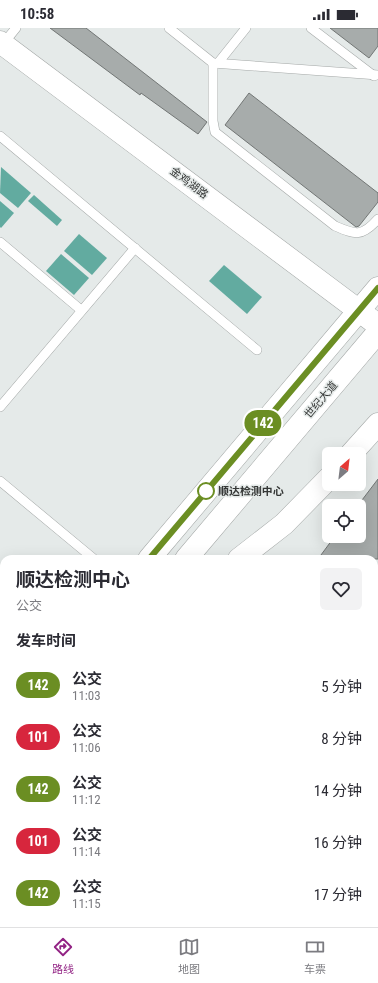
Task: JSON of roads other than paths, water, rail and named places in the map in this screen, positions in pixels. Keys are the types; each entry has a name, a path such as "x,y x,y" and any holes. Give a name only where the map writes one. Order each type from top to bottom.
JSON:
{"street":[{"name":"金鸡湖路","path":"6,38 378,325"},
{"path":"152,555 358,309 378,288"},
{"name":"世纪大道","path":"189,555 378,332"},
{"path":"357,447 378,424"},
{"path":"244,555 284,524 322,485"}],"lane":[{"path":"169,28 215,63 377,77"},
{"path":"246,28 215,63 213,121 215,132 335,226 359,234 369,229 378,219"},
{"path":"311,28 377,77"},
{"path":"0,136 257,350"},
{"path":"0,242 82,310"},
{"path":"0,407 135,248"},
{"path":"0,481 89,555"}],"place":[{"name":"顺达检测中心","path":"206,491"}]}
